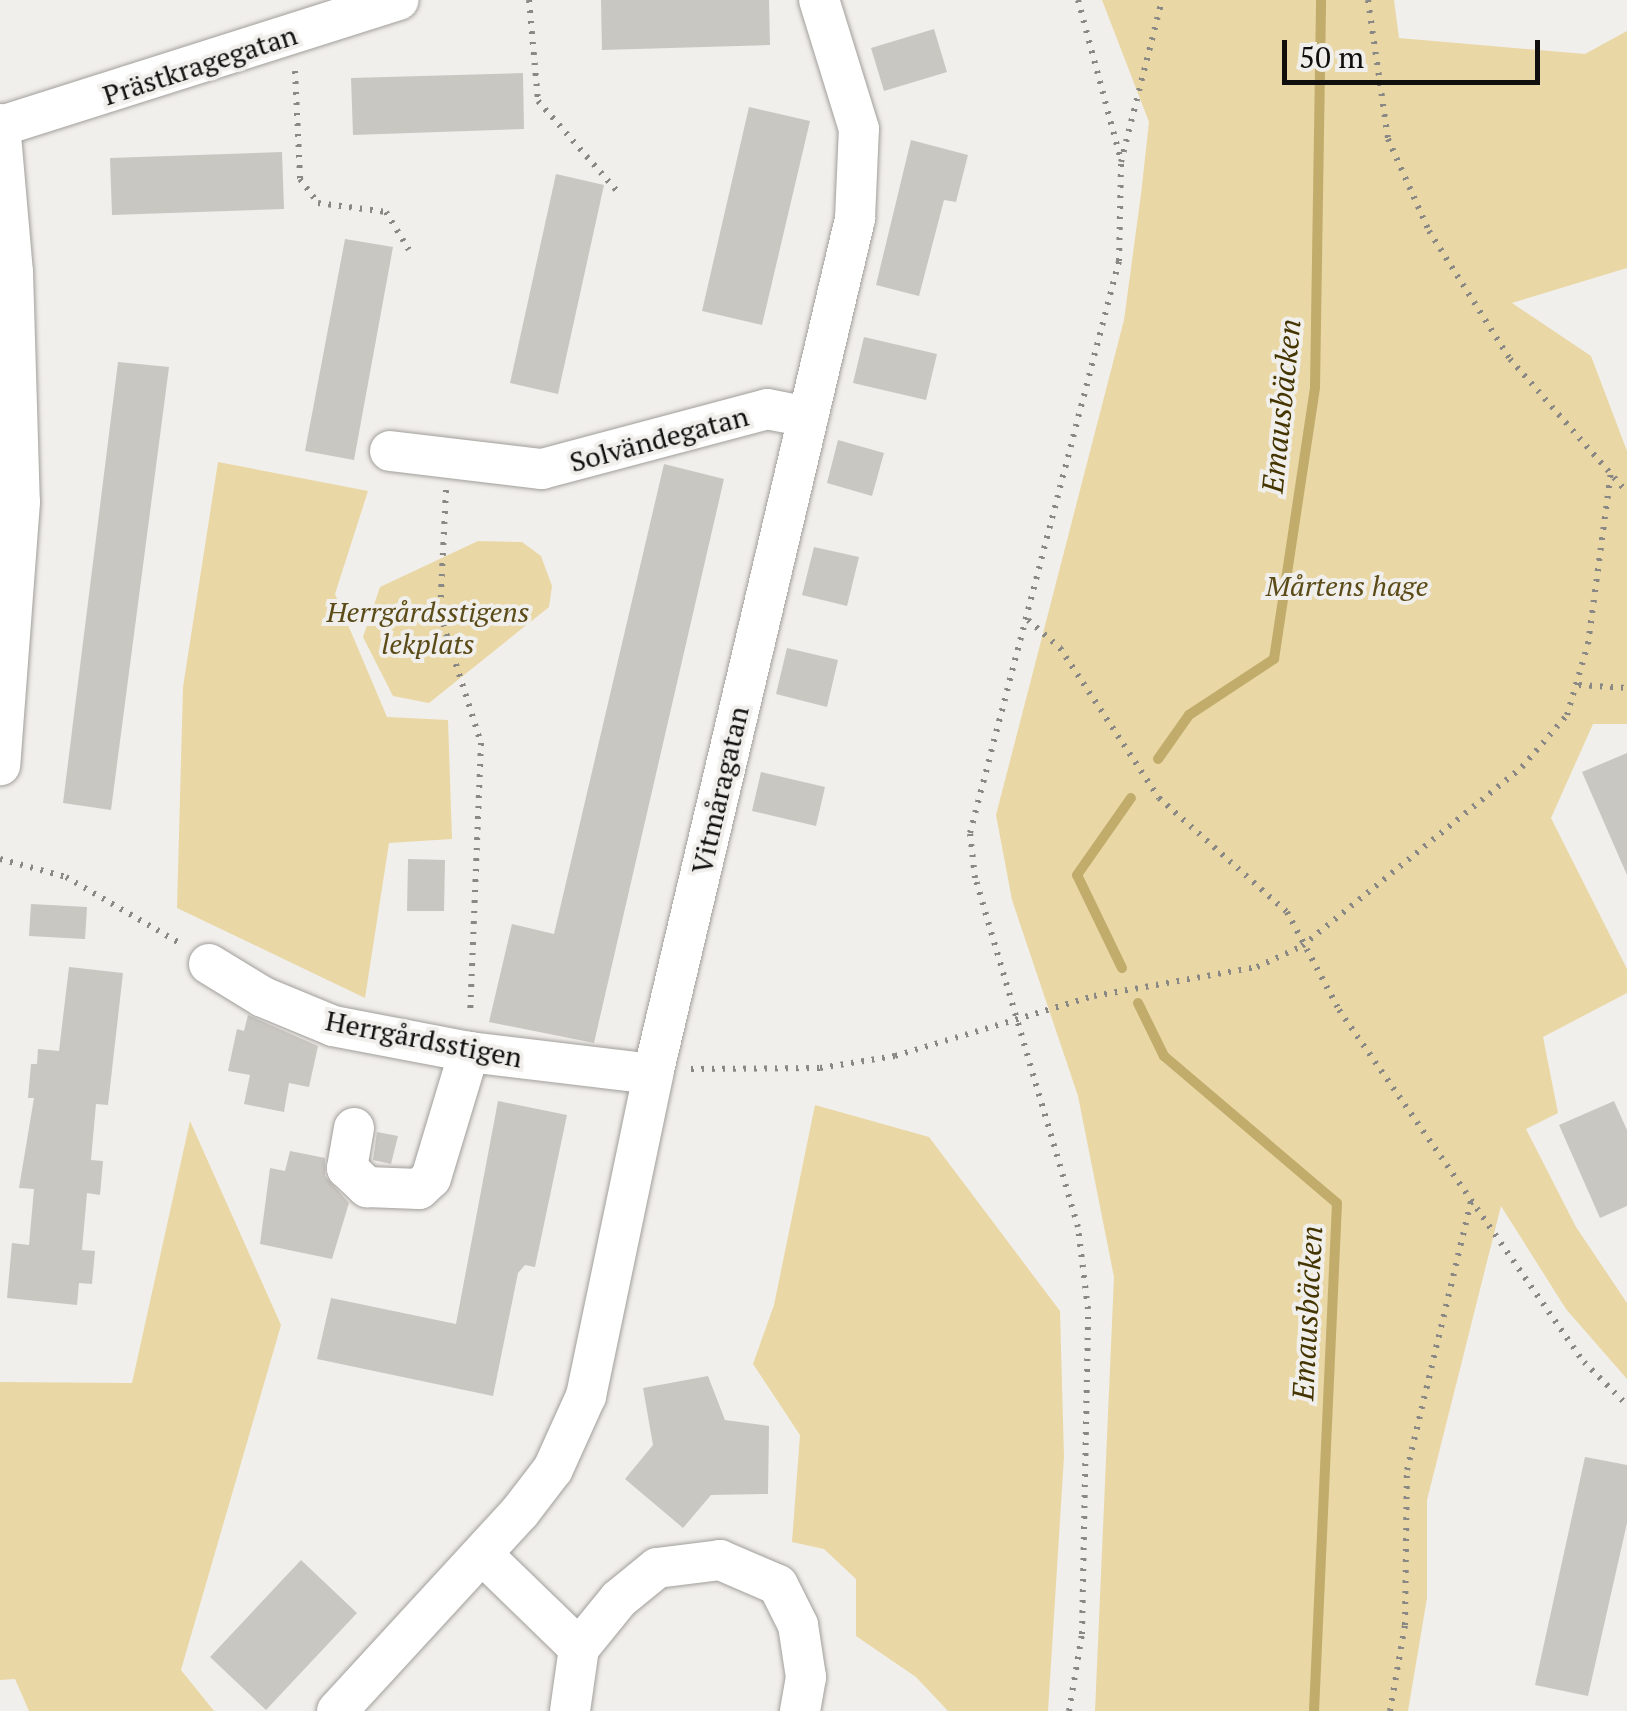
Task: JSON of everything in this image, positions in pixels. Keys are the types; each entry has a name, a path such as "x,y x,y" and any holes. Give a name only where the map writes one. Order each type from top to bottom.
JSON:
{"street":[{"name":"Prästkragegatan","path":"0,125 398,0"},
{"name":"Vitmåragatan","path":"337,1711 484,1556 553,1469 575,1427 600,1345 653,1074 860,180 859,129 820,0"},
{"path":"0,125 13,272 20,502 0,765"},
{"name":"Solvändegatan","path":"390,451 542,469 767,409 808,417"},
{"name":"Herrgårdsstigen","path":"208,964 263,997 332,1026 470,1052 653,1074"},
{"path":"354,1128 347,1168 367,1187 419,1189 431,1178 470,1052"},
{"path":"484,1556 580,1648"},
{"path":"570,1711 580,1648 619,1599 657,1568 720,1560 752,1568 778,1585 798,1625 806,1677 800,1711"}],"path":[{"path":"528,0 538,101 618,192"},
{"path":"1078,0 1121,162"},
{"path":"1070,1711 1082,1634 1088,1309 1078,1227 976,878 970,833 1119,261 1121,162 1162,0"},
{"path":"1368,0 1388,138 1429,231 1510,359 1627,492"},
{"path":"294,35 300,179 318,203 386,212 409,250"},
{"path":"447,460 440,614 481,744 470,1052"},
{"path":"653,1074 664,1068 820,1068 894,1056 1094,996 1257,967 1302,946 1522,767 1567,715 1578,685 1611,472"},
{"path":"1028,620 1060,648 1159,798 1287,912 1302,946 1471,1201 1584,1362 1627,1404"},
{"path":"1578,685 1627,688"},
{"path":"0,859 66,877 208,964"},
{"path":"1390,1711 1404,1626 1407,1470 1471,1201"}],"green space":[{"name":"Mårtens hage","path":"1102,0 1394,0 1399,38 1585,54 1627,31 1627,268 1512,303 1591,356 1627,451 1627,724 1593,724 1551,818 1627,969 1627,993 1543,1037 1558,1113 1526,1129 1576,1227 1627,1303 1627,1379 1566,1309 1501,1206 1427,1500 1427,1598 1408,1711 1095,1711 1114,1277 1078,1096 1012,900 996,815 1124,320 1141,194 1149,122"},
{"path":"218,462 368,491 335,594 387,717 448,720 452,839 389,843 365,998 177,908 183,687"},
{"name":"Herrgårdsstigens lekplats","path":"478,541 522,542 541,556 552,586 549,607 429,703 393,696 363,637 380,587"},
{"path":"815,1105 929,1137 1060,1311 1064,1457 1048,1711 948,1711 916,1677 856,1636 856,1579 824,1549 792,1542 800,1435 753,1364 774,1305"},
{"path":"190,1121 281,1325 181,1670 214,1711 29,1711 15,1679 0,1680 0,1382 132,1383"}],"building":[{"path":"601,0 769,0 770,45 602,50"},
{"path":"934,29 947,72 884,91 871,48"},
{"path":"523,73 524,129 353,135 351,78"},
{"path":"749,107 810,121 762,325 702,311"},
{"path":"911,140 968,155 956,202 944,200 919,296 876,285"},
{"path":"282,152 284,209 112,215 110,158"},
{"path":"556,174 604,185 558,394 510,383"},
{"path":"345,239 393,247 354,460 305,451"},
{"path":"864,337 937,354 926,400 853,383"},
{"path":"118,362 169,367 111,810 63,803"},
{"path":"838,440 884,453 872,496 827,483"},
{"path":"664,464 724,479 594,1043 489,1022 512,924 554,934"},
{"path":"814,547 859,557 847,606 802,595"},
{"path":"787,648 838,660 827,707 776,694"},
{"path":"1627,753 1627,875 1582,772"},
{"path":"761,772 825,787 816,826 752,811"},
{"path":"408,859 445,860 444,911 407,911"},
{"path":"31,904 87,907 85,939 29,936"},
{"path":"69,967 123,973 108,1105 96,1104 91,1160 103,1161 100,1195 87,1193 82,1250 95,1251 92,1284 79,1283 77,1305 7,1298 12,1243 29,1245 34,1189 19,1188 34,1098 28,1098 31,1064 37,1064 38,1049 59,1051"},
{"path":"248,1015 318,1046 309,1087 289,1083 284,1112 244,1104 250,1075 228,1071 237,1029 244,1031"},
{"path":"498,1101 567,1115 535,1267 525,1265 518,1273 493,1396 317,1359 331,1298 456,1324"},
{"path":"1614,1101 1627,1130 1627,1206 1600,1218 1559,1125"},
{"path":"377,1132 398,1136 391,1164 373,1160"},
{"path":"290,1151 325,1158 325,1176 349,1203 332,1259 260,1244 270,1168 285,1171"},
{"path":"708,1376 725,1420 769,1426 768,1494 711,1495 683,1528 625,1479 653,1445 643,1388"},
{"path":"1585,1457 1627,1465 1627,1523 1588,1696 1535,1685"},
{"path":"301,1560 357,1613 266,1710 210,1657"}],"waterway":[{"name":"Emausbäcken","path":"1158,759 1189,715 1274,659 1315,387 1321,0"},
{"name":"Emausbäcken","path":"1122,968 1077,875 1131,798"},
{"name":"Emausbäcken","path":"1138,1003 1164,1056 1337,1203 1314,1711"}]}
